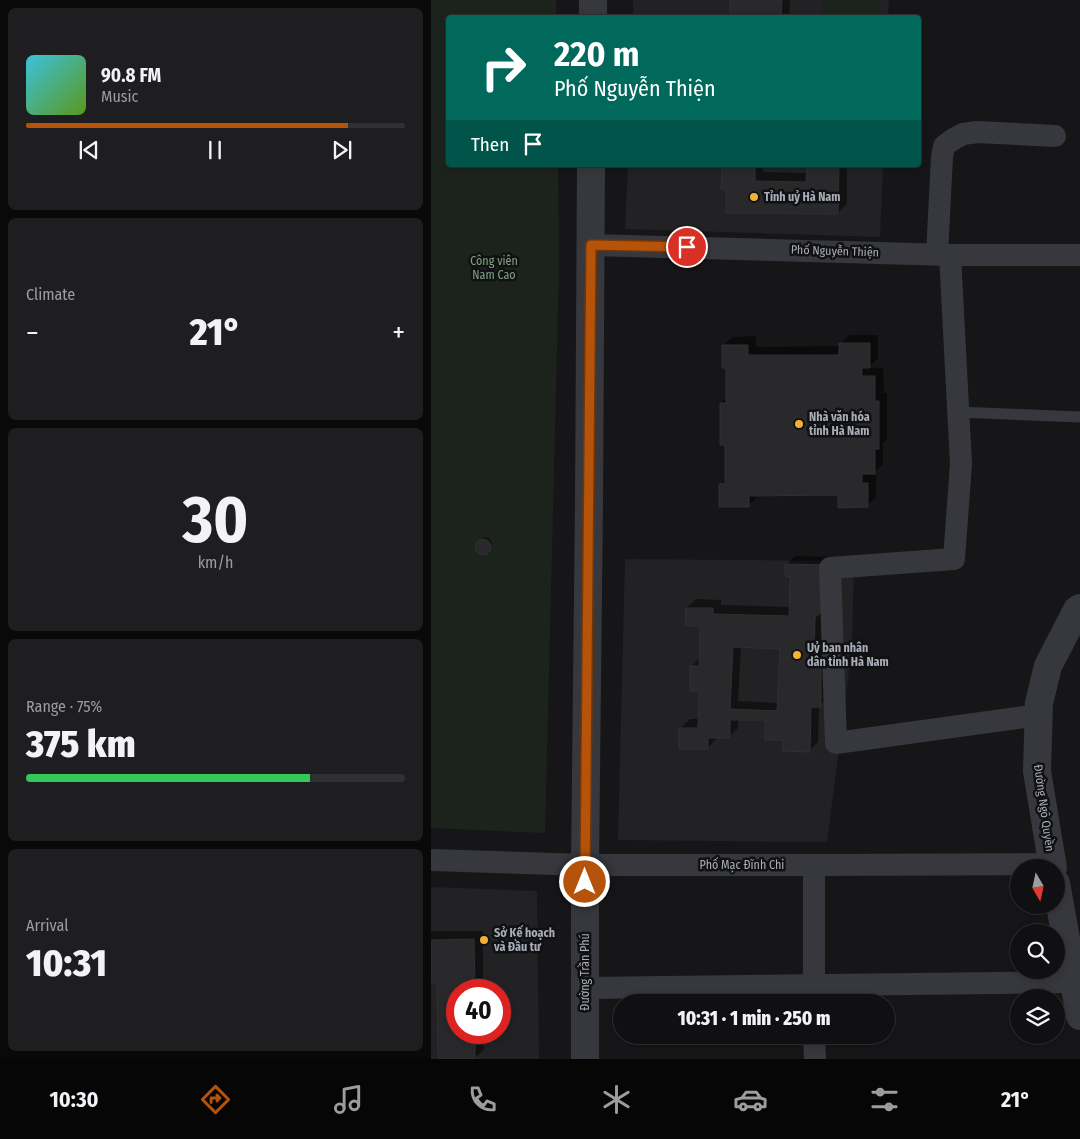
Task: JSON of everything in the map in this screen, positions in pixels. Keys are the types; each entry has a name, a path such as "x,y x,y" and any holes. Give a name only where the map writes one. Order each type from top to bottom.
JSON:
{"street":[{"path":"593,0 593,15"},
{"path":"1039,715 836,743 830,568 954,559 961,464 944,254 942,157 944,146 963,134 977,132 1055,136"},
{"name":"Đường Trần Phú","path":"585,1059 591,167"},
{"name":"Phố Nguyễn Thiện","path":"591,245 944,254 1080,255"},
{"name":"Đường Ngô Quyền","path":"1052,859 1037,771 1039,703 1048,666 1077,610 1080,608"},
{"name":"Phố Mạc Đĩnh Chi","path":"431,860 585,865 814,866 1010,870"},
{"path":"813,994 814,866"},
{"name":"Đường Ngô Quyền","path":"1062,914 1080,1016"},
{"path":"586,988 813,994 1074,982"},
{"path":"814,1044 815,1059"}],"lane":[{"path":"958,412 1080,417"}],"shaded area":[{"path":"633,0 889,0 888,15 633,15"},
{"name":"Tỉnh uỷ Hà Nam","path":"628,167 883,167 880,237 625,229"},
{"path":"625,559 854,561 852,647 827,842 618,840"},
{"name":"Sở Kế hoạch và Đầu tư","path":"431,887 537,891 539,1059 431,1059"}],"green space":[{"name":"Công viên Nam Cao","path":"431,0 556,0 556,15 446,15 446,167 558,167 559,266 545,833 431,828"},
{"path":"822,0 880,0 880,15 822,15"}],"building":[{"path":"730,0 782,0 781,15 730,15"},
{"path":"722,167 755,167 755,181 806,182 807,167 839,167 838,214 726,213 726,189 721,189"},
{"name":"Nhà văn hóa tỉnh Hà Nam","path":"839,343 870,343 870,368 862,368 862,376 875,376 875,401 879,401 879,449 875,449 875,474 862,474 862,483 868,483 868,507 838,508 838,495 749,496 749,507 719,507 719,484 725,483 725,445 720,445 720,403 726,403 726,368 722,368 722,345 748,345 748,355 839,355"},
{"path":"483,539 489,541 491,547 489,553 483,555 477,553 475,547 477,541"},
{"name":"Uỷ ban nhân dân tỉnh Hà Nam","path":"785,564 829,565 827,608 815,617 814,662 821,662 821,707 811,707 810,752 783,751 783,740 765,740 765,720 730,720 730,738 708,738 708,749 679,749 679,728 698,728 699,691 690,691 690,666 699,666 700,626 685,626 686,608 713,608 713,614 789,616 790,577 785,576","holes":["733,647 780,649 777,711 730,709"]},
{"path":"474,939 475,979 446,979 446,1044 475,1044 475,1059 438,1059 437,982 431,983 431,940"}],"place":[{"name":"Tỉnh uỷ Hà Nam","path":"754,197"},
{"name":"Nhà văn hóa tỉnh Hà Nam","path":"799,424"},
{"name":"Uỷ ban nhân dân tỉnh Hà Nam","path":"797,655"},
{"name":"Sở Kế hoạch và Đầu tư","path":"484,940"}],"route":[{"path":"585,882 591,245 687,247"}]}
